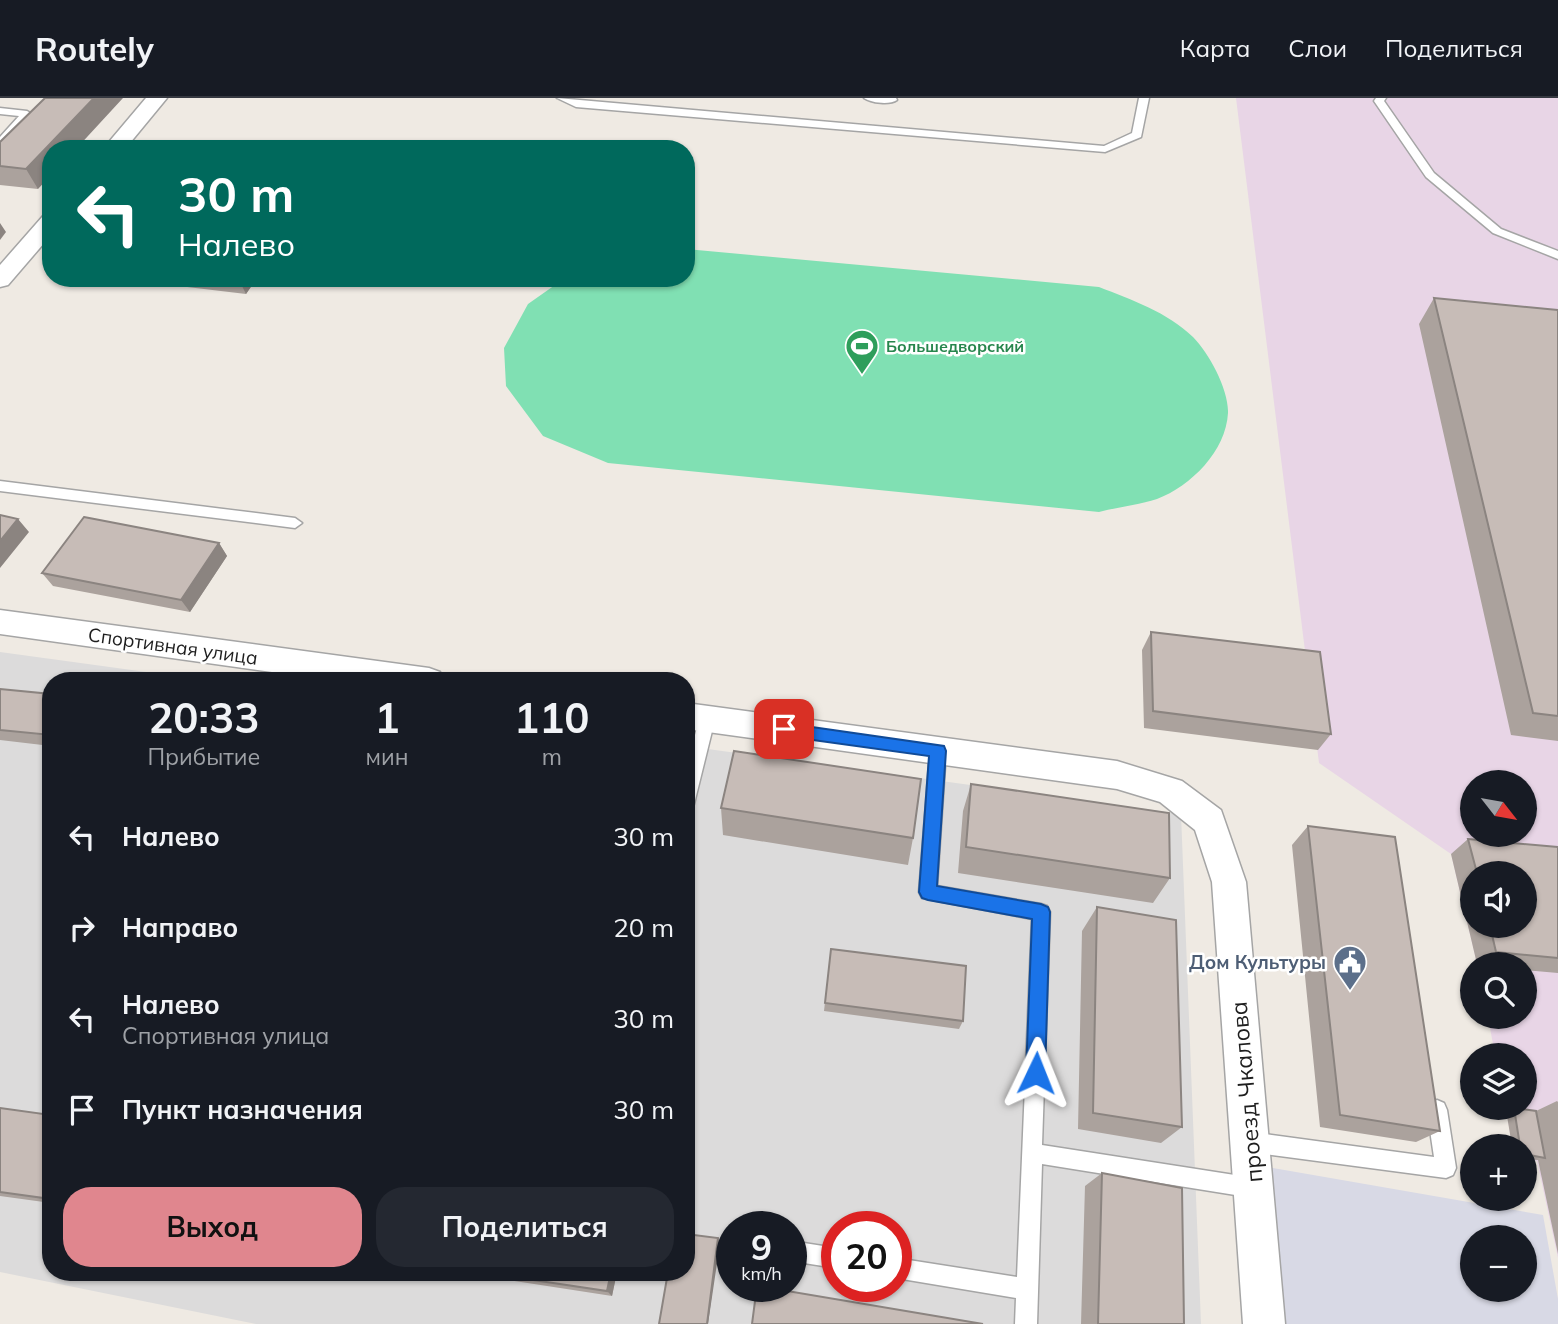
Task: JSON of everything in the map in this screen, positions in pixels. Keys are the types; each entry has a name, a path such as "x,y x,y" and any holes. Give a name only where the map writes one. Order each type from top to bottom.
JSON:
{"street":[{"path":"121,140 157,98"},
{"path":"0,280 42,231"},
{"name":"Спортивная улица","path":"0,622 364,672"},
{"path":"696,718 938,751"},
{"name":"проезд Чкалова","path":"938,751 1117,775 1170,791 1209,821 1229,882 1264,1324"}],"lane":[{"path":"562,98 576,104 1105,149 1137,135 1144,98"},
{"path":"869,98 892,100"},
{"path":"1381,98 1379,102 1430,175 1497,231 1558,255"},
{"path":"0,111 27,114 0,143"},
{"path":"0,486 295,523"},
{"path":"938,751 928,892 1041,912 1027,1324"},
{"path":"1250,1142 1446,1168 1433,1088"},
{"path":"1033,1153 1254,1188"},
{"path":"912,1271 1028,1289"}],"shaded area":[{"path":"1236,98 1558,98 1558,1258 1537,1161 1537,1134 1510,1134 1508,1120 1537,1120 1537,1043 1493,1043 1490,1029 1537,1029 1537,952 1474,952 1471,938 1537,938 1537,861 1460,861 1460,892 1451,854 1319,763"},
{"path":"0,652 146,672 42,672 42,1281 0,1272"},
{"path":"695,747 1181,814 1201,1324 256,1324 44,1281 695,1281"},
{"path":"1267,1167 1460,1201 1460,1211 1520,1211 1543,1215 1558,1299 1558,1324 1277,1324"}],"green space":[{"name":"Большедворский","path":"695,250 1099,287 1161,314 1193,337 1222,383 1228,413 1226,427 1214,453 1194,476 1182,485 1157,499 1099,512 608,463 543,436 506,386 504,348 528,304 552,287 695,287"}],"building":[{"path":"45,98 94,98 54,140 42,140 42,152 26,169 0,166 0,142"},
{"path":"1434,298 1558,310 1558,716 1533,713"},
{"path":"0,515 18,519 0,541"},
{"path":"84,517 219,543 181,600 42,573"},
{"path":"1151,632 1320,652 1331,734 1153,711"},
{"path":"0,689 42,693 42,734 0,730"},
{"path":"734,751 921,779 913,838 721,808"},
{"path":"971,784 1169,813 1170,878 966,847"},
{"name":"Дом Культуры","path":"1308,826 1395,837 1440,1131 1340,1115"},
{"path":"1470,847 1558,847 1558,958 1537,956 1537,952 1496,952 1493,938 1537,938 1537,861 1474,861"},
{"path":"1097,907 1176,920 1182,1127 1093,1113"},
{"path":"831,949 966,966 963,1021 825,1003"},
{"path":"0,1108 42,1114 42,1198 0,1192"},
{"path":"1537,1116 1545,1158 1537,1156 1537,1134 1518,1134 1516,1120 1537,1120"},
{"path":"1102,1173 1182,1188 1184,1324 1098,1324"},
{"path":"695,1235 716,1238 707,1324 659,1324 666,1281 695,1281"},
{"path":"540,1281 609,1281 607,1291"},
{"path":"807,1294 821,1297 821,1302 852,1302 983,1324 752,1324 755,1302 807,1302"}],"place":[{"name":"Большедворский","path":"862,376"},
{"name":"Дом Культуры","path":"1350,992"}],"route":[{"path":"784,729 938,751 928,892 1041,912 1036,1073"}]}
